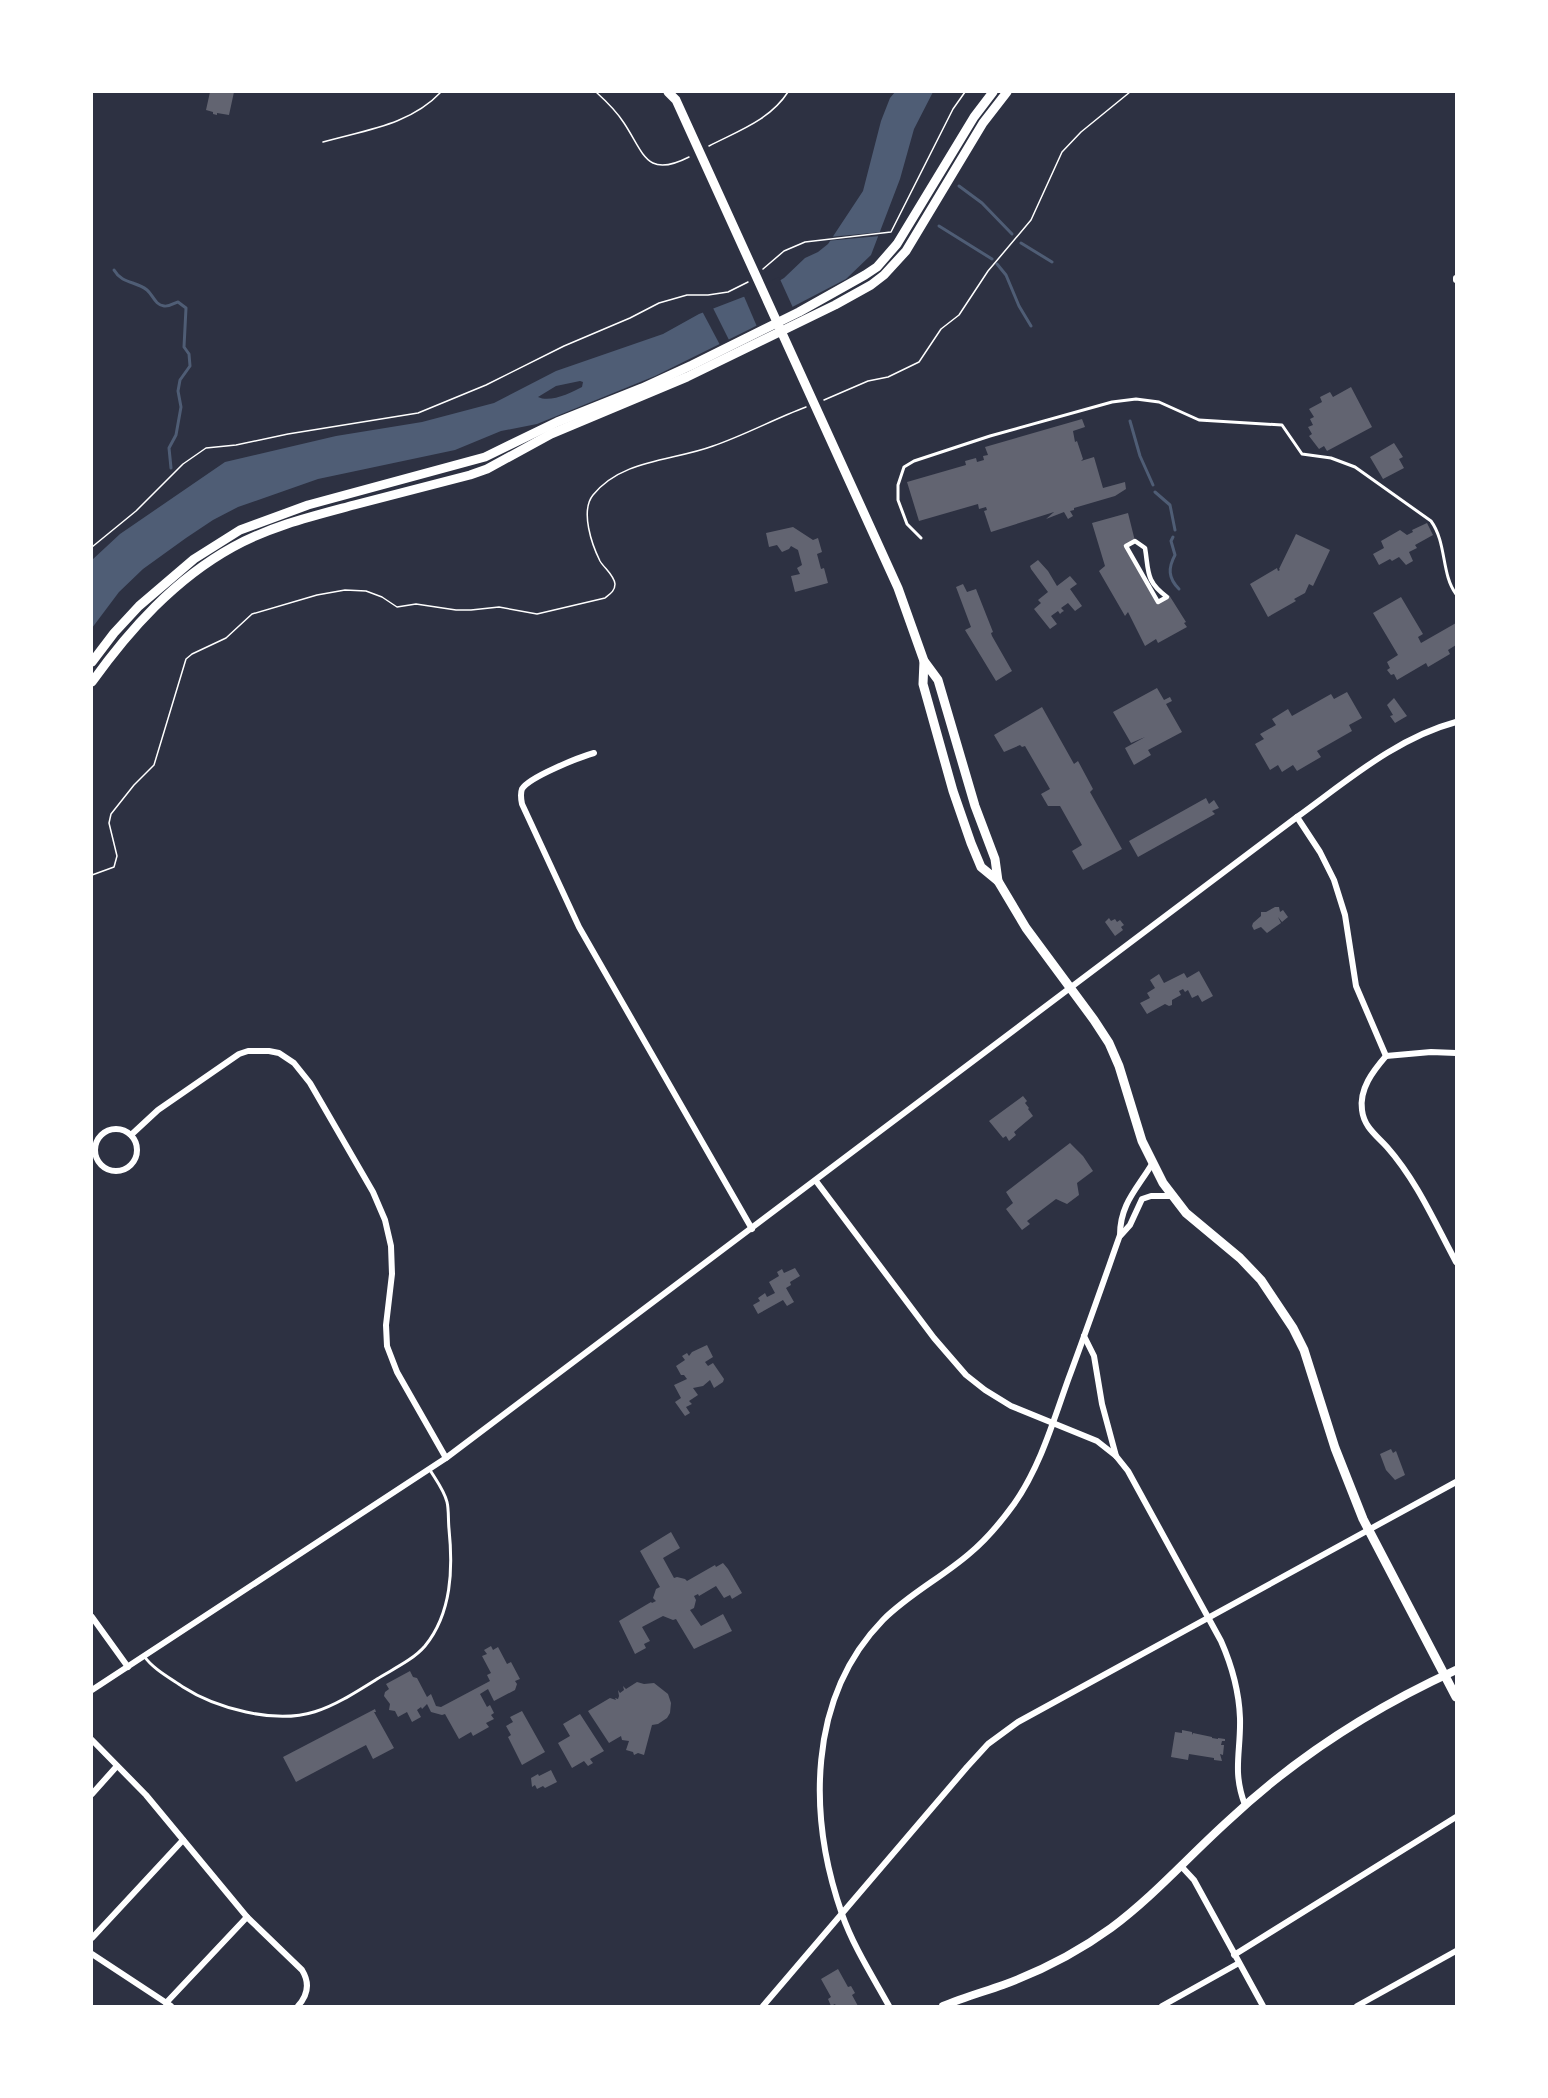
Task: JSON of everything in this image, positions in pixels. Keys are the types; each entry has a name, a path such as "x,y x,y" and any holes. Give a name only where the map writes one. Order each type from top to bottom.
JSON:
{"main road":[{"path":"668,92 676,96 898,588 924,661 938,680 975,806 995,859 998,880 1026,928 1094,1020 1115,1055 1142,1142 1152,1164 1172,1196 1196,1223 1249,1267 1270,1291 1286,1316 1304,1350 1339,1459 1368,1530 1456,1697"},
{"path":"92,662 126,619 145,600 194,559 240,530 308,505 468,464 486,457 557,422 692,365 819,301 865,275 897,244 974,117 993,92"},
{"path":"92,682 124,639 149,613 205,565 234,546 306,518 487,469 550,434 687,377 871,285 896,264 906,251 983,123 1007,92"},
{"path":"924,661 922,684 964,825 981,867 998,880"}],"street":[{"path":"1135,541 1143,545 1150,579 1167,597 1158,602 1128,550 1126,546 1135,541"},
{"path":"92,1690 430,1470 1297,817 1400,745 1427,731 1456,722"},
{"path":"594,753 535,778 523,789 522,804 579,927 752,1229"},
{"path":"1297,817 1327,864 1340,897 1349,935 1356,986 1386,1056"},
{"path":"131,1135 158,1110 239,1054 248,1051 269,1051 279,1053 294,1063 310,1083 381,1207 389,1233 392,1259 386,1325 387,1346 397,1372 446,1458"},
{"path":"1456,1053 1431,1052 1386,1056 1372,1072 1362,1100 1364,1120 1368,1128 1392,1153 1409,1176 1456,1262"},
{"path":"118,1129 131,1135 135,1140 138,1154 131,1166 118,1172 111,1171 100,1163 95,1150 99,1137 118,1129"},
{"path":"889,2007 842,1914 825,1855 820,1793 824,1736 838,1688 862,1646 882,1621 904,1601 969,1555 1005,1517 1031,1476 1053,1422 1120,1235 1120,1220 1126,1203 1152,1164"},
{"path":"816,1180 934,1338 962,1371 996,1398 1097,1441 1116,1456 1128,1471 1225,1649 1236,1686 1240,1720 1237,1779 1245,1805"},
{"path":"1120,1235 1130,1225 1142,1199 1151,1196 1172,1196"},
{"path":"1084,1336 1094,1356 1102,1404 1116,1456"},
{"path":"763,2007 988,1744 1018,1722 1456,1482"},
{"path":"92,1617 128,1667"},
{"path":"943,2007 1025,1977 1067,1956 1111,1928 1137,1908 1245,1805 1303,1758 1403,1696 1456,1670"},
{"path":"92,1740 146,1795 247,1917 304,1974 307,1989 298,2007"},
{"path":"92,1794 117,1766"},
{"path":"1234,1955 1456,1817"},
{"path":"92,1938 183,1840"},
{"path":"1181,1866 1194,1880 1263,2007"},
{"path":"92,1954 169,2005 247,1917"},
{"path":"1357,2007 1456,1952"},
{"path":"1162,2007 1239,1963"}],"lane":[{"path":"921,538 907,524 898,501 900,477 908,464 990,436 1101,405 1144,399 1159,402 1199,420 1282,425 1302,454 1331,458 1355,467 1431,521 1438,533 1451,585 1456,594"},
{"path":"144,1656 174,1681 202,1698 227,1708 274,1718 302,1716 325,1708 349,1697 404,1663 429,1641 442,1613 452,1574 447,1502 430,1470"}],"path":[{"path":"323,142 401,120 430,104 441,92"},
{"path":"821,239 891,232 953,109 964,92"},
{"path":"92,874 96,875 114,867 117,856 109,823 111,814 134,785 154,765 182,668 186,659 192,654 226,638 252,614 336,591 366,591 382,597 397,607 416,603 456,610 499,607 537,614 605,598 615,586 601,562 590,532 588,506 595,493 618,475 633,468 723,443 776,418 868,381 888,377 919,362 941,329 959,315 988,271 1031,220 1062,152 1081,132 1130,92"},
{"path":"92,547 136,511 183,464 206,448 236,445 288,434 418,413 486,385 564,346 659,303 695,294"}],"water":[{"path":"895,92 933,92 914,129 900,179 871,255 846,279 655,376 537,424 501,431 455,450 318,479 238,507 213,520 143,569 119,592 92,628 92,560 120,534 225,462 336,436 422,422 494,403 556,371 663,334 699,314 769,287 784,278 805,258 828,244 863,191 881,121 890,98","holes":["583,382 582,387 572,392 548,399 538,397 556,386"]}],"pier":[{"path":"882,232 880,236 826,241 829,237"},
{"path":"779,277 794,310 758,329 743,294"},
{"path":"712,306 729,340 720,345 702,311"}],"building":[{"path":"210,92 234,92 229,115 217,113 217,115 206,110"},
{"path":"1351,387 1372,427 1327,451 1324,446 1319,449 1309,436 1312,434 1308,427 1313,425 1310,419 1314,417 1309,409 1322,402 1320,397 1330,392 1333,397"},
{"path":"1082,419 1085,427 1073,431 1075,442 1077,441 1083,459 1081,461 1094,457 1103,488 1125,482 1126,489 1115,496 1074,508 1070,511 1073,516 1068,519 1064,512 1046,519 1054,512 991,532 984,511 987,510 986,507 979,509 978,504 919,521 907,482 966,465 965,461 976,458 977,462 984,460 983,456 988,455 985,447"},
{"path":"1394,443 1403,457 1399,459 1404,468 1383,479 1370,457"},
{"path":"1128,513 1135,541 1126,546 1158,602 1169,595 1187,627 1158,643 1156,639 1145,646 1128,612 1125,616 1099,571 1105,566 1092,523"},
{"path":"1427,523 1433,535 1415,545 1417,548 1409,552 1413,561 1406,565 1399,557 1379,565 1373,554 1384,548 1381,541 1400,530 1407,535"},
{"path":"793,527 813,540 818,538 822,552 817,554 828,583 795,592 791,576 800,574 797,568 802,565 798,550 791,546 782,552 777,545 769,547 766,533"},
{"path":"1296,534 1330,550 1313,586 1309,584 1305,593 1294,599 1296,601 1268,617 1250,584 1277,568 1278,571 1280,570"},
{"path":"1038,560 1057,586 1070,576 1077,584 1070,589 1082,606 1075,611 1068,603 1061,608 1064,611 1060,614 1058,611 1051,616 1057,624 1050,629 1034,609 1041,603 1038,600 1048,592 1030,566"},
{"path":"963,584 967,592 976,589 993,632 992,636 1012,671 996,681 965,630 971,627 956,587"},
{"path":"1401,597 1423,634 1418,637 1421,643 1456,623 1456,645 1448,650 1450,654 1428,667 1426,663 1397,680 1394,674 1391,675 1387,670 1390,668 1387,662 1398,655 1373,613"},
{"path":"1157,688 1164,700 1170,697 1172,701 1166,704 1182,732 1148,750 1151,755 1134,765 1125,748 1145,737 1131,743 1113,712"},
{"path":"1347,692 1362,718 1349,725 1352,731 1317,751 1321,757 1297,771 1293,765 1282,772 1278,765 1270,770 1255,744 1264,739 1260,734 1276,725 1272,719 1288,709 1292,716 1331,694 1334,699"},
{"path":"1394,698 1407,716 1395,723 1387,705"},
{"path":"1042,707 1074,764 1078,761 1093,789 1090,792 1122,849 1083,870 1072,851 1082,845 1060,806 1048,806 1041,794 1050,789 1025,746 1020,745 1004,752 994,735"},
{"path":"1206,798 1209,804 1214,800 1219,808 1212,811 1215,814 1138,857 1129,841"},
{"path":"1279,907 1280,912 1283,910 1288,917 1282,922 1278,917 1281,923 1267,933 1261,927 1254,930 1253,923 1261,916 1261,912"},
{"path":"1109,918 1111,921 1120,920 1124,925 1121,927 1123,930 1115,936 1105,922"},
{"path":"1199,971 1213,996 1202,1002 1198,995 1192,998 1188,990 1185,992 1183,989 1179,991 1181,995 1172,1000 1172,1005 1165,1004 1147,1014 1140,1003 1150,998 1147,993 1155,988 1150,980 1159,974 1164,983 1184,973 1187,978"},
{"path":"1023,1096 1033,1116 1014,1132 1016,1135 1009,1141 1006,1136 1003,1138 989,1121"},
{"path":"1070,1143 1093,1171 1077,1183 1079,1195 1067,1204 1056,1199 1027,1221 1030,1224 1022,1230 1006,1209 1013,1203 1006,1192"},
{"path":"795,1268 800,1276 790,1282 791,1285 786,1288 794,1302 787,1306 783,1300 758,1314 753,1305 760,1301 758,1298 765,1293 767,1297 775,1293 769,1282 779,1276 777,1272 782,1269 784,1273"},
{"path":"707,1345 713,1357 705,1362 708,1366 713,1363 724,1379 714,1388 710,1380 703,1386 693,1388 698,1395 689,1401 692,1404 686,1407 690,1413 685,1416 675,1402 681,1398 674,1385 687,1379 681,1375 676,1366 685,1360 682,1356 687,1353 689,1356 692,1352"},
{"path":"1391,1449 1393,1453 1396,1451 1405,1475 1395,1480 1386,1470 1380,1454"},
{"path":"671,1532 680,1548 663,1558 674,1578 687,1581 723,1563 728,1569 742,1593 732,1599 730,1595 724,1598 716,1586 699,1596 698,1594 694,1596 696,1600 694,1608 690,1610 701,1626 723,1614 732,1631 694,1649 676,1619 663,1616 642,1627 650,1641 644,1644 646,1648 635,1654 619,1621 656,1601 653,1598 656,1589 660,1587 640,1551"},
{"path":"491,1646 493,1650 498,1647 507,1664 511,1662 520,1679 515,1681 517,1684 515,1690 494,1701 488,1689 480,1694 487,1707 490,1705 494,1713 491,1715 494,1719 486,1723 489,1727 473,1736 471,1732 459,1739 445,1714 431,1712 427,1704 417,1710 421,1717 412,1722 407,1712 398,1717 395,1711 389,1710 390,1704 384,1696 389,1689 386,1684 410,1671 413,1677 417,1678 427,1697 431,1694 436,1706 441,1707 490,1681 487,1675 491,1673 482,1656 487,1654 484,1650"},
{"path":"637,1682 654,1683 668,1694 671,1703 667,1718 652,1725 644,1755 638,1753 634,1755 633,1752 626,1750 629,1741 622,1740 621,1736 609,1743 588,1711 610,1698 618,1699 618,1690 620,1693 624,1690 623,1686 626,1689"},
{"path":"375,1709 376,1712 374,1712 394,1748 373,1759 366,1745 296,1782 283,1757"},
{"path":"522,1711 545,1752 522,1765 508,1737 511,1735 506,1726 513,1722 510,1717"},
{"path":"580,1714 604,1751 590,1759 593,1763 588,1766 584,1761 572,1768 558,1743 570,1736 563,1724"},
{"path":"1182,1730 1192,1732 1192,1735 1193,1733 1225,1739 1221,1745 1224,1745 1223,1755 1220,1754 1222,1761 1189,1754 1188,1760 1171,1757 1175,1732 1182,1733"},
{"path":"551,1770 557,1782 545,1788 543,1786 537,1789 535,1785 532,1787 531,1778"},
{"path":"838,1969 848,1987 851,1986 855,1993 852,1995 858,2006 836,2006 835,2004 831,2006 828,1999 831,1997 821,1979"}],"waterway":[{"path":"959,186 982,203 1012,234"},
{"path":"939,226 992,259"},
{"path":"1021,243 1052,262"},
{"path":"997,264 1006,275 1019,306 1031,326"},
{"path":"114,270 121,278 147,290 161,305 168,306 178,302 186,308 184,347 189,354 190,366 180,380 178,391 181,407 176,435 169,448 171,468"},
{"path":"1130,421 1140,456 1153,485"},
{"path":"1155,492 1170,505 1175,530"},
{"path":"1173,537 1171,541 1175,555 1170,573 1179,589"}]}
